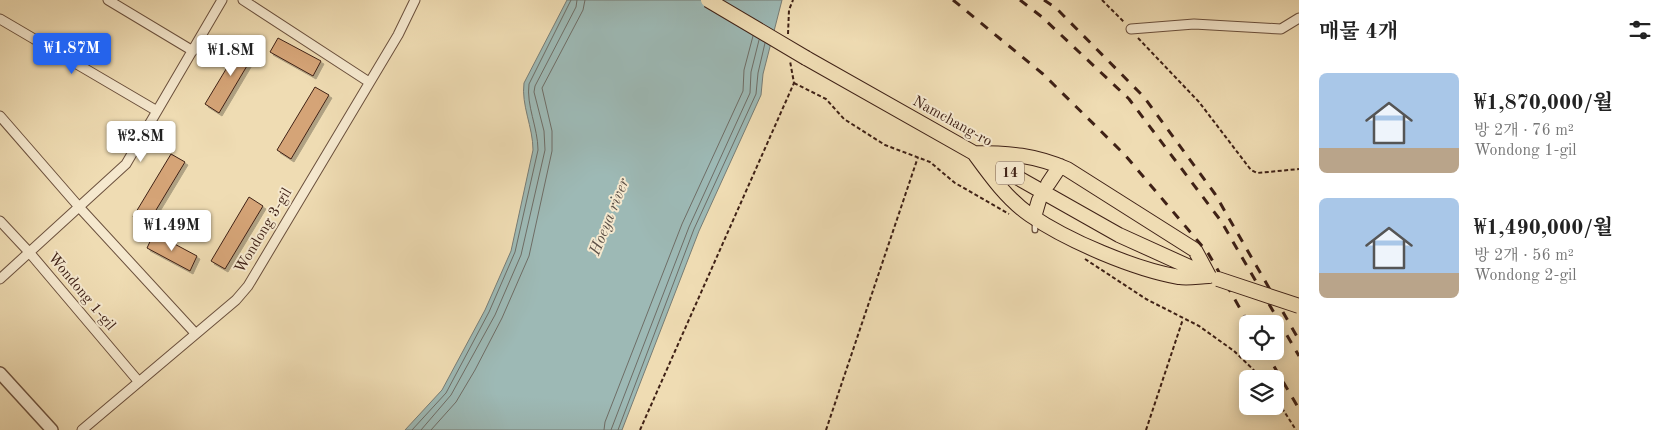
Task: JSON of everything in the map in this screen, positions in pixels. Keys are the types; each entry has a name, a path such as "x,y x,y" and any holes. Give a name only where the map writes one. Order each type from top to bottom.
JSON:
{"main road":[{"name":"Namchang-ro","path":"708,0 806,58 1119,235 1213,277"},
{"path":"974,152 1015,153 1047,160 1060,166 1195,250 1213,277"},
{"path":"974,152 994,180 1035,223 1136,265 1180,277 1213,277 1299,306"},
{"path":"1048,184 1060,166"},
{"path":"1035,223 1040,200"}],"street":[{"path":"108,0 193,51"},
{"path":"0,279 126,164 222,0"},
{"path":"243,0 369,82"},
{"name":"Wondong 3-gil","path":"82,430 195,332 236,300 248,286 398,35 415,0"},
{"path":"1131,30 1194,24 1281,29 1299,18"},
{"path":"0,19 157,111"},
{"path":"0,116 80,208 195,332"},
{"name":"Wondong 1-gil","path":"0,221 29,252 139,382"},
{"path":"0,373 52,430"}],"path":[{"path":"788,35 789,10 793,0"},
{"path":"1102,0 1199,102 1251,170 1257,173 1299,169"},
{"path":"640,430 794,83 789,58"},
{"path":"826,430 918,157"},
{"path":"1146,430 1183,319"},
{"path":"1284,411 1296,430"}],"water":[{"name":"Hoeya river","path":"567,0 782,0 763,74 761,95 699,231 622,430 405,430 442,390 485,310 511,251 533,150 524,100 524,83"}],"building":[{"path":"278,38 321,61 313,76 270,52"},
{"path":"243,41 257,49 219,113 205,104"},
{"path":"315,87 329,95 291,159 277,150"},
{"path":"171,154 185,162 147,225 133,217"},
{"path":"249,197 263,206 225,269 211,261"},
{"path":"154,233 197,256 190,271 147,248"}],"railway":[{"path":"953,0 1043,74 1125,155 1208,253 1244,315"},
{"path":"1020,0 1042,17 1129,99 1221,221 1299,356"},
{"path":"1044,0 1056,8 1144,97 1215,194 1299,340"},
{"path":"1270,360 1299,409"}]}
